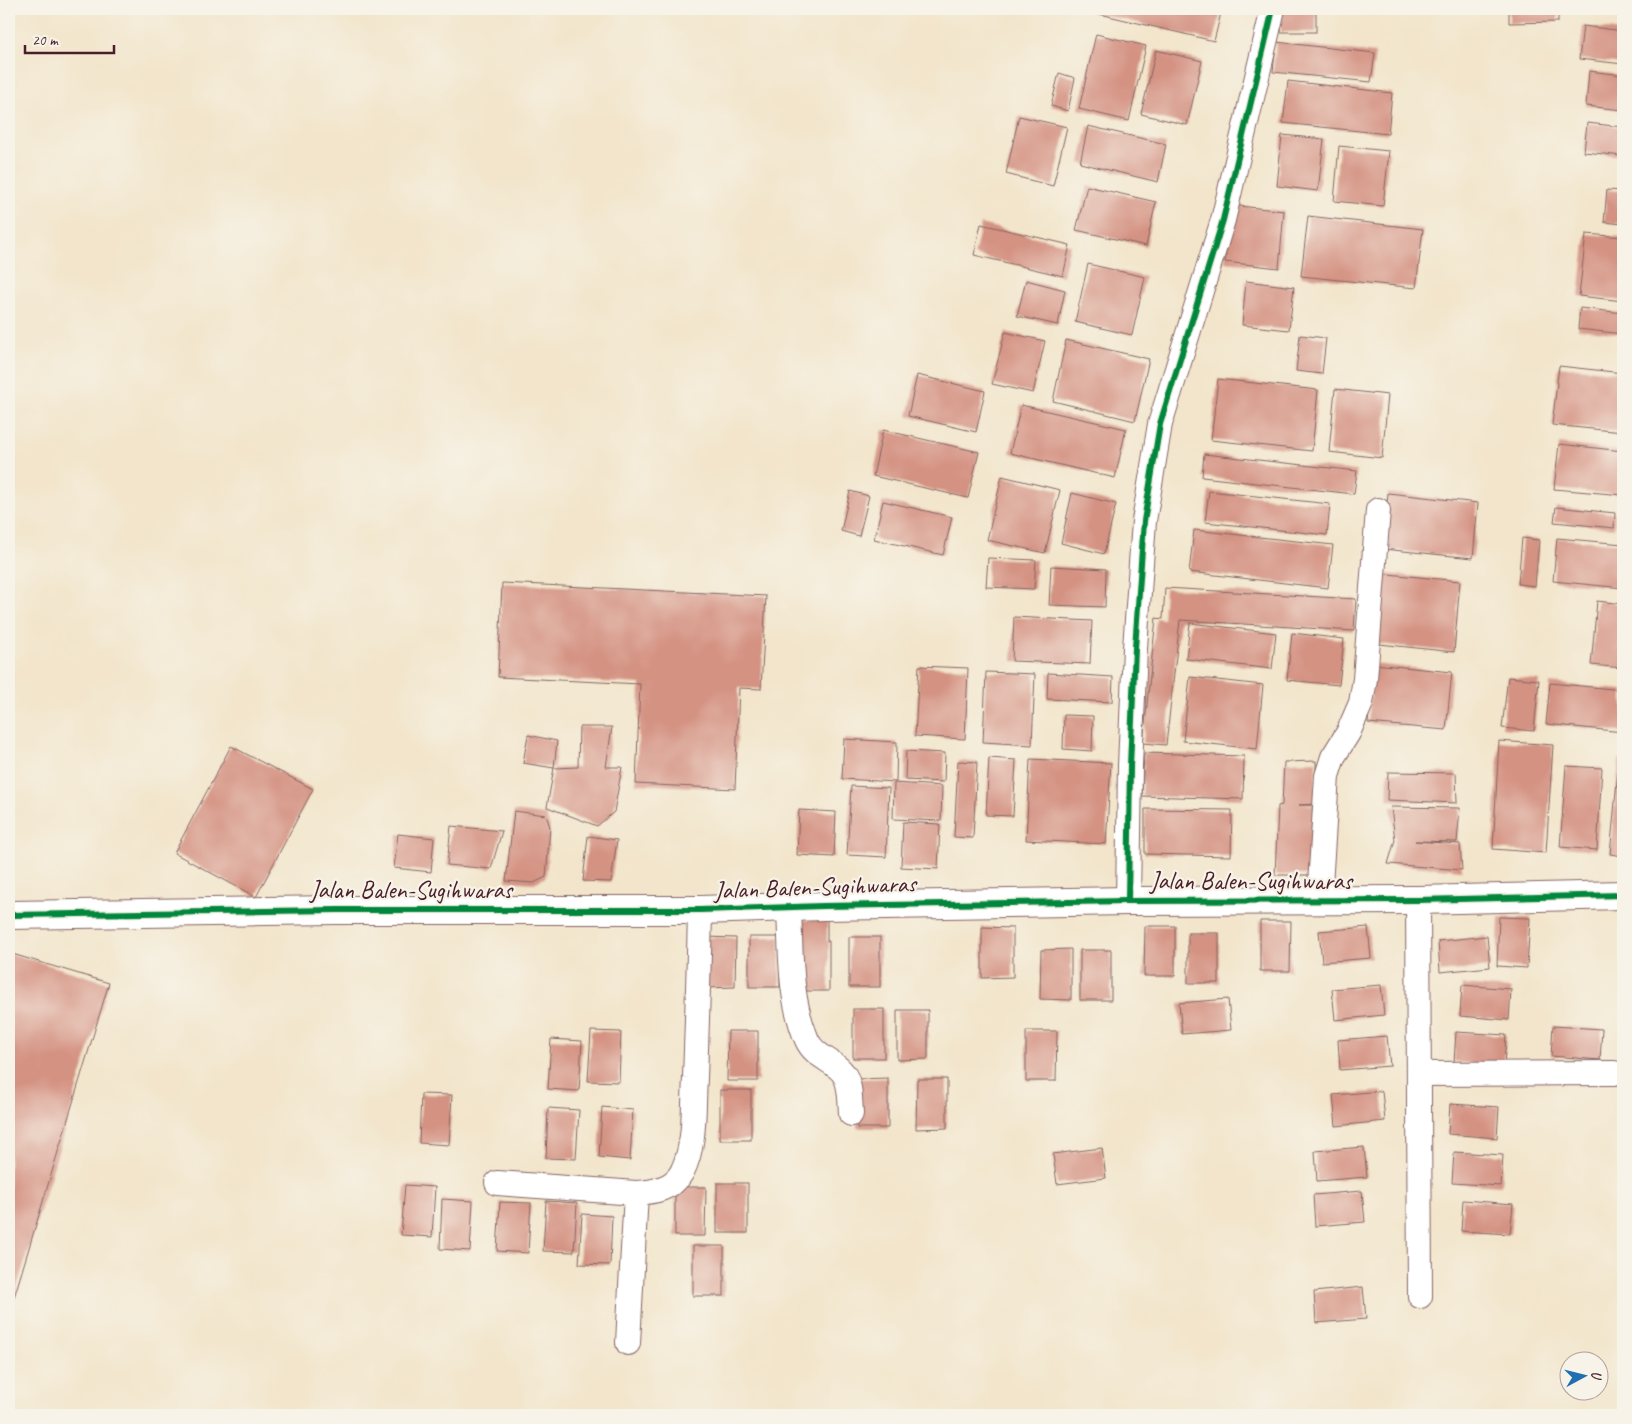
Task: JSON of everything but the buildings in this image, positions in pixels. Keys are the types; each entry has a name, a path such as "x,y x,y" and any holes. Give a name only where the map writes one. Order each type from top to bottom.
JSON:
{"street":[{"path":"1128,901 1134,648 1144,520 1160,424 1224,220 1273,9"},
{"path":"1319,901 1327,776 1333,757 1348,733 1360,703 1365,679 1378,510"},
{"name":"Jalan Balen-Sugihwaras","path":"9,915 337,910 700,910 1128,901 1418,900 1623,895"},
{"path":"1418,900 1420,1296"},
{"path":"789,908 792,974 800,1023 808,1043 818,1055 842,1071 847,1079 851,1114"},
{"path":"498,1183 636,1193 655,1191 675,1180 681,1173 692,1144 698,1014 700,910"},
{"path":"1419,1074 1614,1073"},
{"path":"628,1343 636,1193"}],"cycle path":[{"path":"1128,901 1130,766 1135,648 1144,521 1160,424 1223,220 1273,9"},
{"path":"9,915 337,910 700,910 1128,901 1418,900 1623,895"}]}
